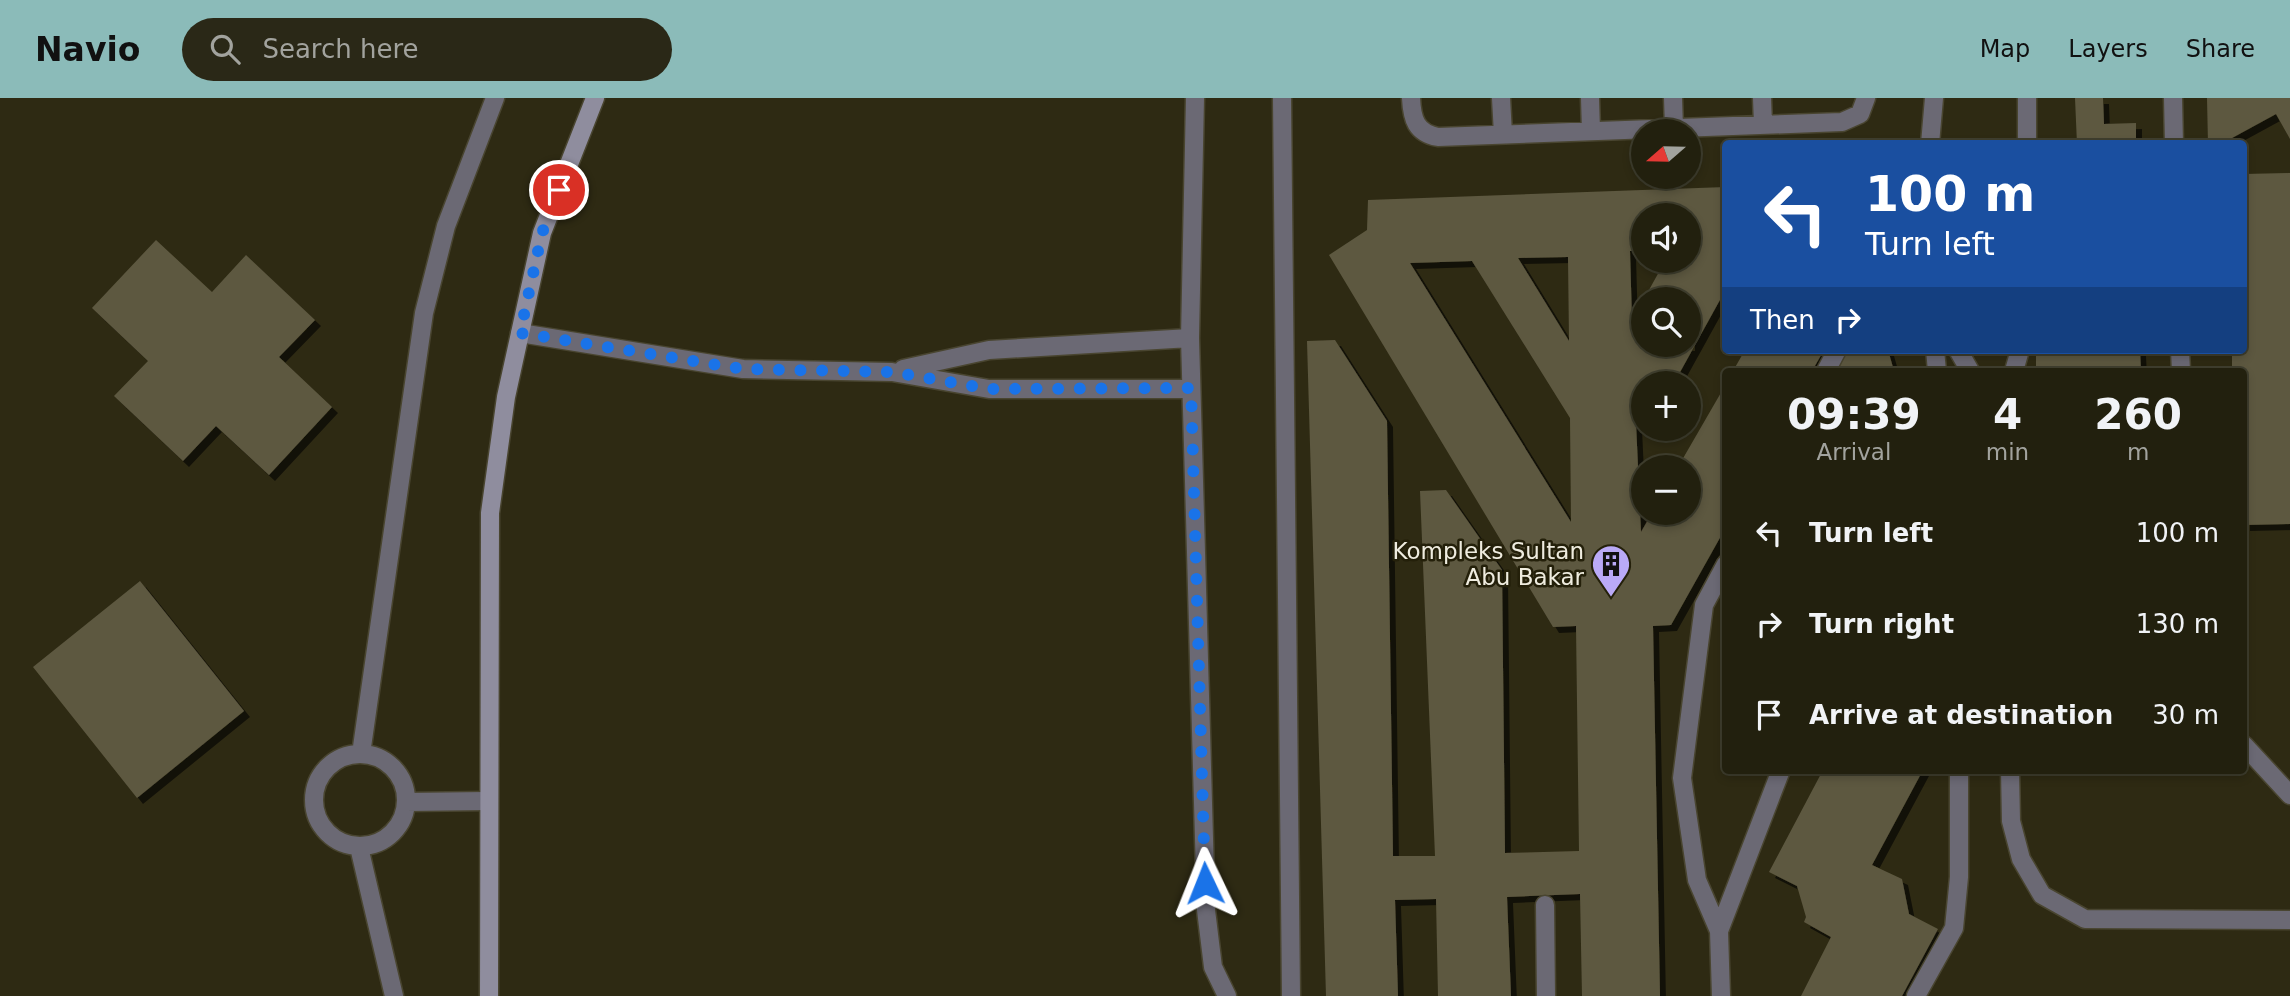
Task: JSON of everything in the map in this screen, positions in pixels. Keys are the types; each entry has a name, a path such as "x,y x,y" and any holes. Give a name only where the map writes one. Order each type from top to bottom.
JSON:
{"street":[{"path":"489,996 487,801 490,513 506,397 542,233 595,98"}],"lane":[{"path":"361,754 424,313 446,226 495,98"},
{"path":"1195,98 1190,338 1206,910 1213,967 1227,996"},
{"path":"1282,98 1291,996"},
{"path":"1411,98 1414,122 1428,135 1631,130"},
{"path":"1502,98 1503,134"},
{"path":"1590,98 1591,131"},
{"path":"1673,98 1674,119"},
{"path":"1762,98 1763,124"},
{"path":"1701,127 1852,120 1860,114 1866,98"},
{"path":"1930,140 1934,98"},
{"path":"2027,98 2027,140"},
{"path":"2173,98 2174,140"},
{"path":"520,333 743,369 892,372 989,389 1191,388"},
{"path":"892,372 989,350 1190,338"},
{"path":"1721,996 1719,931 1697,880 1682,778 1704,605 1722,571"},
{"path":"2247,748 2290,795"},
{"path":"361,754 378,758 393,768 403,783 406,802 402,819 392,834 377,844 359,847 341,844 326,833 317,817 313,800 317,782 328,766 343,757 361,754"},
{"path":"1719,931 1779,774"},
{"path":"1916,996 1954,928 1959,877 1959,774"},
{"path":"2010,774 2011,821 2021,859 2042,895 2085,919 2290,920"},
{"path":"406,802 487,801"},
{"path":"359,847 394,996"},
{"path":"1545,905 1546,996"}],"building":[{"path":"2075,98 2103,98 2104,124 2136,123 2136,140 2077,140"},
{"path":"2207,98 2290,98 2290,139 2276,114 2228,140 2208,140"},
{"path":"2290,173 2290,524 2247,525 2247,368 2232,368 2232,354 2247,354 2247,174"},
{"name":"Kompleks Sultan Abu Bakar","path":"1722,187 1722,296 1701,334 1701,287 1651,287 1658,273 1701,273 1701,203 1631,203 1631,357 1688,357 1681,371 1631,371 1631,441 1637,441 1637,455 1631,455 1631,525 1641,525 1641,532 1645,525 1701,525 1701,455 1685,455 1693,441 1701,441 1701,427 1722,391 1722,534 1671,625 1653,626 1660,996 1582,996 1580,894 1507,897 1511,996 1438,996 1436,899 1395,900 1398,996 1326,996 1307,341 1335,340 1387,421 1393,856 1435,856 1420,491 1446,490 1502,570 1505,853 1579,851 1576,626 1553,627 1329,255 1367,230 1368,200","holes":["1568,257 1569,341 1518,258","1472,261 1570,418 1571,522 1410,263"]},
{"path":"156,240 212,292 246,255 315,320 279,357 332,407 269,475 216,426 183,461 114,396 148,361 92,308"},
{"path":"1743,354 1822,354 1814,368 1735,368"},
{"path":"1846,354 1889,354 1893,368 1839,368"},
{"path":"2036,354 2140,354 2141,368 2036,368"},
{"path":"140,581 244,711 137,798 33,667"},
{"path":"1821,774 1921,774 1872,865 1902,879 1909,914 1938,929 1902,996 1801,996 1831,937 1804,922 1806,917 1797,886 1769,872"}],"place":[{"name":"Kompleks Sultan Abu Bakar","path":"1611,598"}],"route":[{"path":"559,190 542,233 520,333 743,369 892,372 989,389 1191,388 1205,883"}]}
